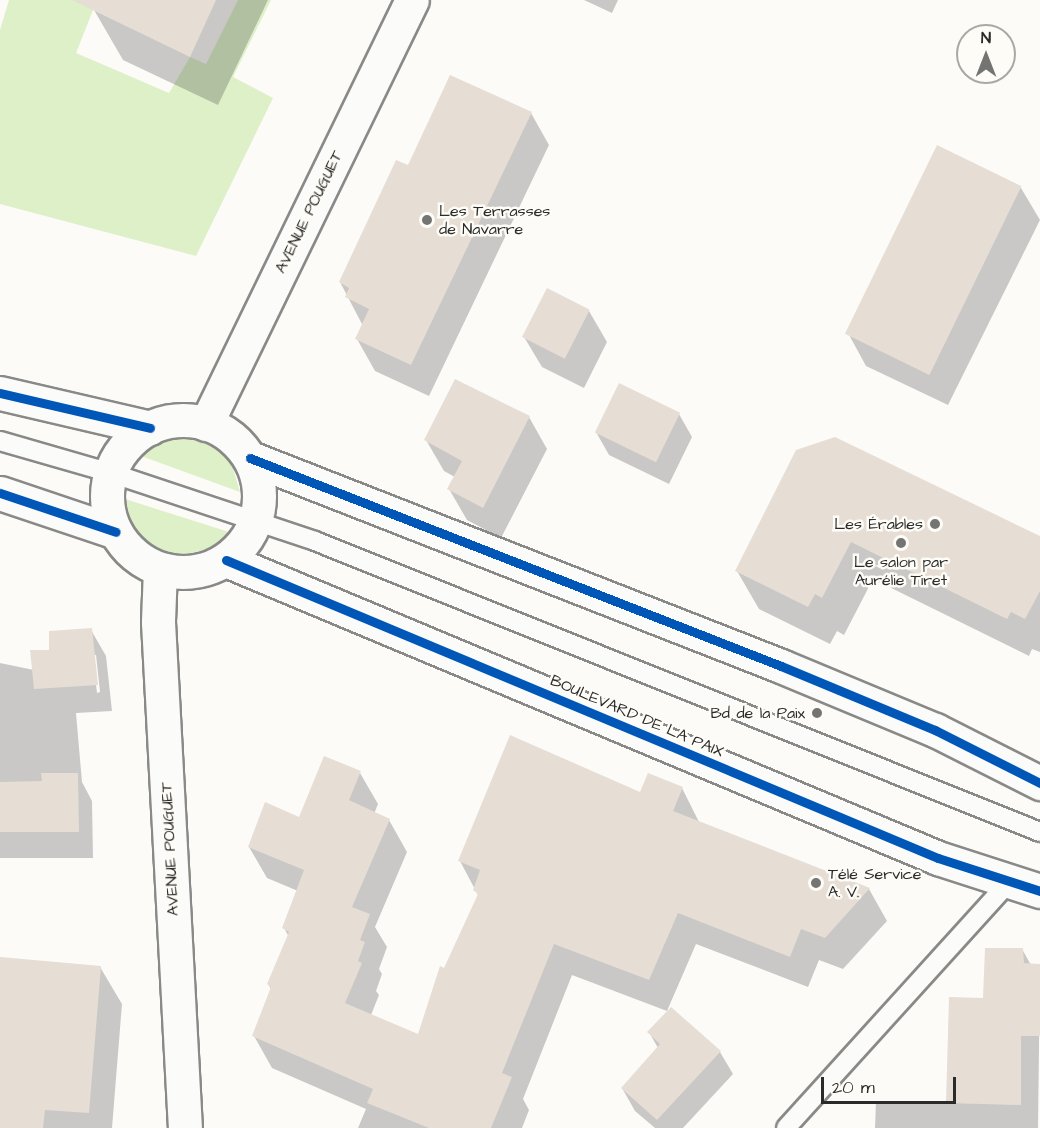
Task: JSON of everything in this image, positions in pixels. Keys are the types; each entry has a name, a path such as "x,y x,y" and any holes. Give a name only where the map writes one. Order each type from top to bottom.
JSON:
{"main road":[{"name":"AVENUE POUGUET","path":"206,424 412,0"},
{"path":"0,393 150,428"},
{"path":"250,458 260,489 256,520 239,549 226,560 194,572 160,569 134,555 116,532 107,504 111,473 118,455 133,439 150,428 188,420 206,424 224,431 250,458 781,666 935,730 1040,783"},
{"path":"0,493 116,532"},
{"name":"BOULEVARD DE LA PAIX","path":"226,560 938,858 1025,886"},
{"name":"AVENUE POUGUET","path":"160,569 158,622 185,1128"}],"lane":[{"path":"0,441 111,473 256,520 500,614 1040,832"},
{"path":"786,1128 1025,886"}],"green space":[{"path":"9,0 97,0 76,53 169,93 190,57 206,64 238,0 271,0 233,77 273,98 196,256 0,204 0,30"},
{"path":"184,437 203,441 220,451 232,465 240,492 141,456 164,440"},
{"path":"125,499 229,532 211,549 174,556 141,538 130,523"}],"building":[{"path":"72,0 216,0 190,57"},
{"name":"Les Terrasses de Navarre","path":"450,75 532,112 411,365 355,339 369,309 345,297 349,288 339,282 396,160 408,165"},
{"path":"937,145 1021,186 929,375 845,334"},
{"path":"547,288 590,310 565,359 522,337"},
{"path":"455,379 530,416 483,508 447,489 462,461 424,440"},
{"path":"619,383 680,413 656,462 595,432"},
{"name":"Les Érables","path":"835,437 1040,536 1040,591 1025,619 1011,612 1007,619 851,542 822,598 815,594 808,607 735,571 796,450"},
{"path":"92,628 98,685 34,689 30,650 49,650 49,631"},
{"path":"510,735 640,792 648,773 683,787 673,811 870,888 825,938 801,929 790,957 678,913 649,980 554,944 502,1073 512,1077 491,1128 429,1128 367,1103 373,1089 252,1036 271,987 267,984 289,932 282,928 304,870 248,847 265,802 299,817 324,756 361,771 349,800 390,819 352,907 370,914 360,940 365,942 358,961 362,963 345,1003 418,1034 440,966 444,968 478,894 473,890 480,870 458,861"},
{"path":"41,773 78,773 79,832 0,832 0,782 42,781"},
{"path":"985,948 1023,948 1024,963 1040,964 1040,1036 1021,1036 1021,1105 946,1103 949,997 983,998"},
{"path":"0,957 101,966 89,1113 45,1110 43,1128 0,1128"},
{"path":"671,1007 721,1051 657,1120 621,1088 660,1044 647,1032"}],"cycle path":[{"path":"0,393 150,428"},
{"path":"250,458 781,666 935,730 1040,783"},
{"path":"0,493 116,532"},
{"path":"226,560 938,858 1040,891"}],"place":[{"name":"Les Terrasses de Navarre","path":"427,220"},
{"name":"Les Érables","path":"935,524"},
{"name":"Le salon par Aurélie Tiret","path":"901,543"},
{"name":"Bd de la Paix","path":"817,713"},
{"name":"Télé Service A. V.","path":"816,883"}]}
